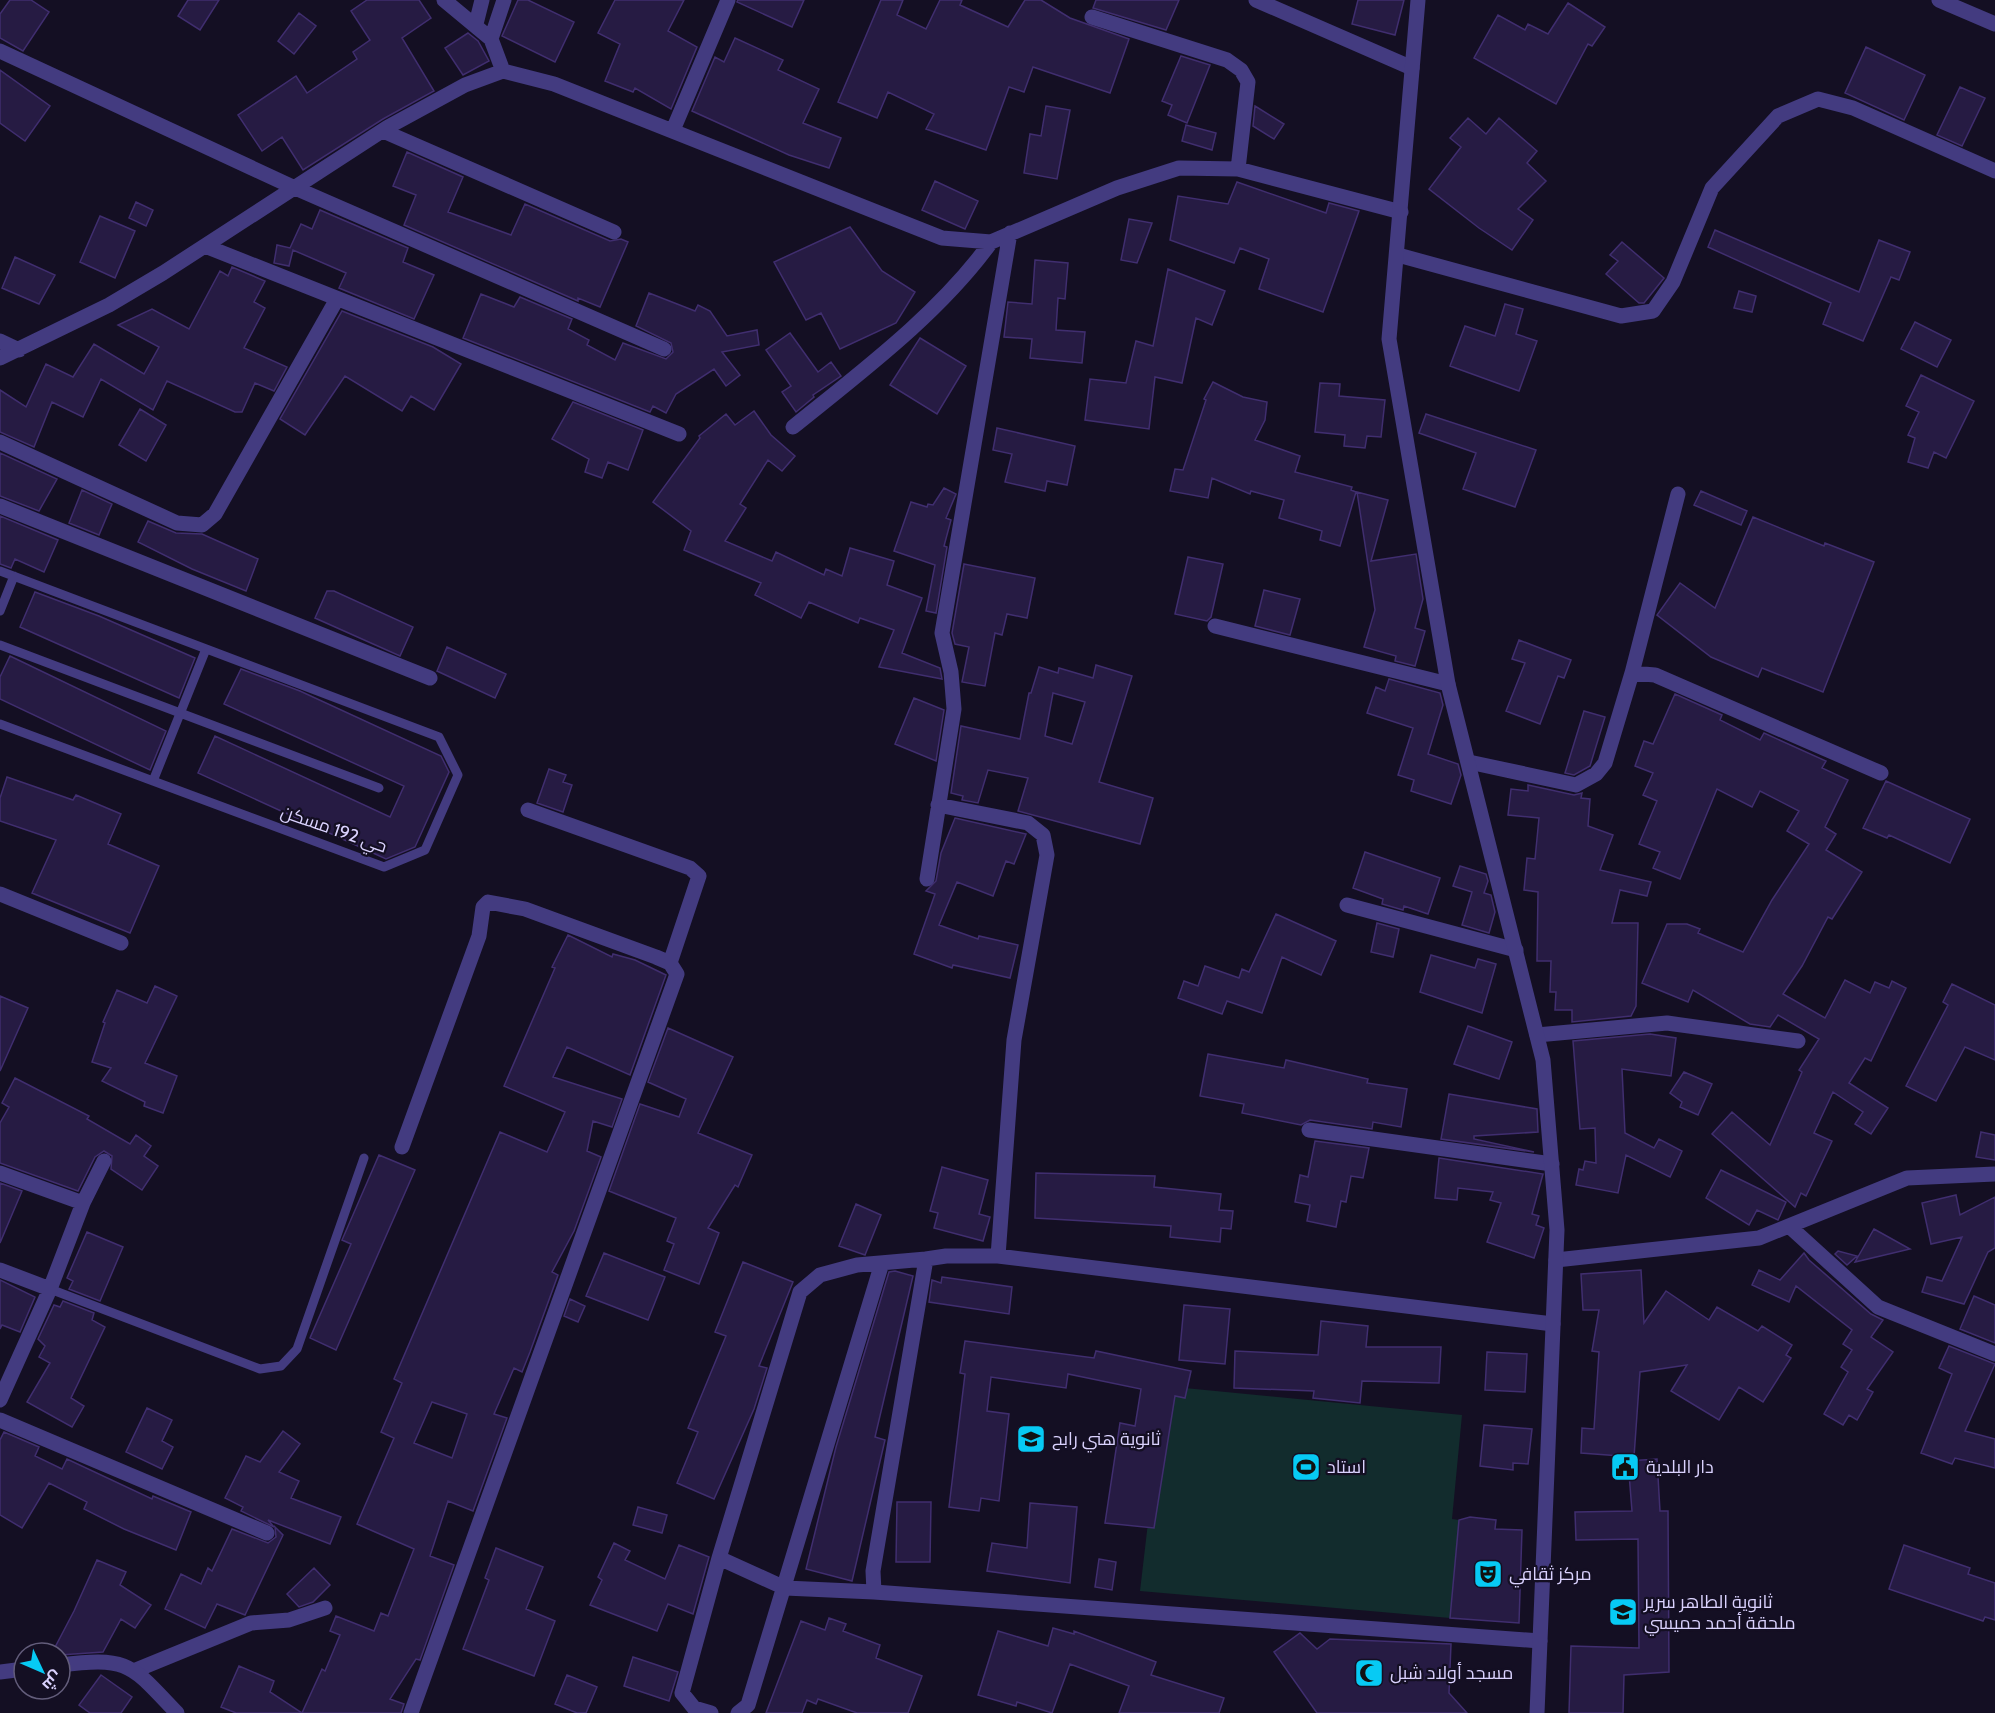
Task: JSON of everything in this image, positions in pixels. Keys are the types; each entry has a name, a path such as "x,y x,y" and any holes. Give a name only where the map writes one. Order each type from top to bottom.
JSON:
{"street":[{"path":"444,0 476,24 491,39 503,71"},
{"path":"476,24 482,0"},
{"path":"491,39 504,0"},
{"path":"673,130 728,0"},
{"path":"1256,0 1412,68"},
{"path":"1418,0 1398,255 1389,339 1448,684 1543,1060 1557,1230 1537,1713"},
{"path":"1939,0 1976,7 1995,24"},
{"path":"1092,16 1227,60 1242,70 1248,82 1238,169"},
{"path":"0,51 295,188 664,348"},
{"path":"0,358 109,305 383,131 465,85 503,71 554,84 942,238 991,242"},
{"path":"1398,255 1621,316 1653,311 1673,282 1712,188 1778,116 1818,99 1852,108 1995,171"},
{"path":"383,131 614,232"},
{"path":"793,428 875,360 960,280 991,242 1117,188 1179,168 1238,169 1401,212"},
{"path":"927,879 954,709 951,672 942,633 1010,233"},
{"path":"205,246 679,434"},
{"path":"0,442 177,523 202,525 215,514 337,299"},
{"path":"0,341 19,350"},
{"path":"1469,762 1576,785 1596,774 1605,763 1632,673 1678,494"},
{"path":"0,506 430,678"},
{"path":"1215,626 1448,684"},
{"path":"1632,673 1655,675 1881,773"},
{"path":"938,805 1029,823 1043,835 1047,855 1014,1040 998,1256"},
{"path":"528,810 690,868 699,876 670,963"},
{"path":"0,894 121,943"},
{"path":"402,1147 479,936 483,908 488,902 525,909 670,963 678,974 411,1713"},
{"path":"1347,905 1516,950"},
{"path":"1537,1035 1667,1023 1798,1041"},
{"path":"1309,1130 1552,1164"},
{"path":"0,1401 50,1289 83,1203 104,1161"},
{"path":"0,1173 83,1203"},
{"path":"1556,1260 1759,1238 1907,1178 1995,1174"},
{"path":"1789,1226 1878,1307 1995,1354"},
{"path":"711,1713 694,1708 682,1693 719,1558 800,1292 820,1275 857,1265 946,1256 998,1256 1553,1324"},
{"path":"874,1592 873,1571 926,1259"},
{"path":"738,1713 748,1705 882,1263"},
{"path":"0,1270 50,1289"},
{"path":"0,1420 267,1533"},
{"path":"719,1558 785,1588 874,1592 1540,1641"},
{"path":"136,1670 251,1623 290,1620 325,1608"},
{"path":"72,1663 90,1661 120,1663 136,1670 177,1713"}],"lane":[{"name":"حي 192 مسكن","path":"0,571 439,737 458,775 425,850 384,867 0,724"},
{"path":"0,611 14,576"},
{"path":"0,645 379,788"},
{"path":"153,781 206,649"},
{"path":"50,1289 260,1369 281,1366 297,1349 364,1158"}],"green space":[{"name":"استاد","path":"1164,1386 1462,1415 1452,1519 1459,1520 1450,1618 1140,1591"}],"building":[{"path":"10,0 31,0 49,12 23,51 0,38 0,14"},
{"path":"188,0 219,0 200,30 178,16"},
{"path":"367,0 419,0 431,18 402,38 434,91 383,119 303,170 282,137 262,151 238,115 296,76 307,93 357,59 353,52 370,40 351,11"},
{"path":"518,0 528,0 574,22 555,62 502,36"},
{"path":"615,0 684,0 668,31 697,47 671,109 635,88 633,92 605,81 620,44 598,33"},
{"path":"738,0 804,0 792,27 737,2"},
{"path":"881,0 903,0 897,15 926,29 940,0 962,0 960,5 1008,27 1025,0 1041,0 1070,18 1129,39 1110,93 1033,67 1024,92 1009,87 986,150 926,129 934,114 888,92 877,118 838,102"},
{"path":"1096,0 1179,0 1166,30 1093,8"},
{"path":"1358,0 1404,0 1395,35 1352,24"},
{"path":"1568,3 1605,27 1592,46 1588,44 1556,104 1474,58 1498,15 1525,30 1528,24 1548,34"},
{"path":"299,13 316,26 294,54 278,41"},
{"path":"468,33 478,41 489,61 463,75 445,48"},
{"path":"735,38 783,60 778,70 819,89 803,123 841,138 829,168 789,155 692,111 715,57 724,62"},
{"path":"1866,47 1925,75 1904,120 1845,93"},
{"path":"1181,56 1210,65 1187,123 1168,115 1172,105 1162,101"},
{"path":"0,70 50,106 25,141 0,123"},
{"path":"1960,87 1985,98 1962,146 1937,135"},
{"path":"1046,106 1070,110 1057,179 1024,173 1030,134 1041,136"},
{"path":"1255,106 1284,124 1274,139 1253,126"},
{"path":"1468,118 1486,134 1499,118 1537,151 1527,163 1546,181 1518,209 1533,220 1512,250 1479,228 1429,189 1461,147 1450,138"},
{"path":"1186,125 1216,133 1212,150 1182,141"},
{"path":"407,152 463,177 448,212 511,235 525,204 610,241 621,239 628,242 600,307 578,298 578,301 404,225 416,195 393,186"},
{"path":"935,181 978,201 965,229 922,210"},
{"path":"1237,182 1326,213 1329,203 1359,211 1323,312 1259,289 1269,259 1240,248 1234,263 1170,240 1178,196 1228,204"},
{"path":"136,202 153,210 146,226 129,218"},
{"path":"320,210 408,248 403,262 434,275 414,319 339,288 346,273 293,250 289,266 274,263 277,245 290,248 301,224 312,229"},
{"path":"100,216 135,231 115,278 80,262"},
{"path":"1129,219 1152,223 1137,263 1121,260"},
{"path":"850,227 882,271 915,292 896,323 840,349 821,313 806,320 774,262"},
{"path":"1715,230 1859,292 1879,240 1910,252 1899,280 1891,277 1863,341 1823,324 1831,303 1708,247"},
{"path":"1622,242 1664,278 1644,303 1639,303 1606,274 1618,261 1610,255"},
{"path":"15,257 55,275 39,304 2,288"},
{"path":"1035,260 1068,263 1065,299 1058,298 1056,330 1085,332 1082,363 1030,358 1032,339 1004,337 1008,302 1032,304"},
{"path":"232,267 265,281 254,302 265,308 244,348 287,367 274,391 255,383 242,412 235,412 167,381 153,410 101,379 83,417 52,402 34,447 0,432 0,390 26,407 46,364 73,377 94,344 144,374 159,347 118,325 152,309 189,329 220,271 228,276"},
{"path":"1168,269 1225,291 1212,325 1196,318 1182,383 1155,377 1149,429 1085,420 1090,379 1126,383 1136,341 1153,346"},
{"path":"1739,291 1756,296 1752,312 1734,308"},
{"path":"649,293 695,311 698,305 710,311 727,336 757,330 759,345 722,352 740,375 726,386 714,369 676,394 666,413 653,406 650,412 463,338 481,294 514,307 520,297 572,319 568,329 589,340 587,345 615,360 623,343 666,359 673,352 671,343 636,326"},
{"path":"1505,304 1523,309 1516,334 1537,341 1519,391 1450,366 1465,326 1495,336"},
{"path":"342,311 433,347 461,364 434,410 411,396 402,411 345,376 305,435 280,419"},
{"path":"1915,322 1951,340 1937,367 1901,349"},
{"path":"790,333 818,372 831,362 841,376 813,395 814,397 796,412 782,392 791,386 766,350"},
{"path":"920,338 966,366 937,414 890,385"},
{"path":"1921,375 1974,401 1946,458 1934,452 1928,468 1908,462 1915,438 1908,435 1919,412 1906,406"},
{"path":"1213,382 1243,397 1267,402 1265,420 1255,440 1300,456 1295,472 1352,487 1351,490 1356,492 1340,546 1320,540 1322,531 1279,518 1284,500 1251,491 1250,494 1212,478 1208,498 1170,491 1175,469 1183,470 1206,400 1204,399"},
{"path":"1320,383 1340,384 1339,396 1385,400 1381,437 1367,436 1365,448 1344,446 1345,435 1315,432"},
{"path":"573,402 643,430 628,470 608,462 602,478 585,472 589,459 552,439"},
{"path":"140,409 166,425 146,461 119,445"},
{"path":"754,411 771,435 795,456 782,471 768,460 740,504 746,508 725,541 772,561 776,552 824,575 826,569 842,576 850,548 894,561 887,585 922,598 902,653 940,668 942,679 879,667 894,630 860,618 858,623 809,602 801,618 755,595 761,583 684,550 691,531 653,502 700,438 699,436 726,414 735,425"},
{"path":"1426,414 1536,450 1515,507 1463,489 1476,453 1419,433"},
{"path":"997,428 1075,446 1067,485 1047,481 1045,491 1005,482 1012,454 993,450"},
{"path":"0,453 57,479 39,511 0,496"},
{"path":"944,488 956,494 946,518 951,520 944,546 947,547 936,613 926,611 935,565 894,551 911,502 927,507 928,504 933,505"},
{"path":"82,490 112,504 99,535 69,523"},
{"path":"1701,491 1747,511 1741,525 1694,505"},
{"path":"1357,492 1388,500 1371,561 1416,554 1423,599 1415,628 1425,631 1415,666 1395,661 1396,656 1364,647 1375,610"},
{"path":"0,516 58,540 44,572 15,559 11,568 0,564"},
{"path":"1753,517 1824,546 1825,543 1874,562 1823,692 1762,668 1758,677 1711,657 1657,615 1680,583 1715,608"},
{"path":"148,521 176,533 202,534 258,559 246,591 192,569 138,542"},
{"path":"1188,557 1223,564 1211,617 1207,621 1175,614"},
{"path":"964,564 1035,578 1027,618 1007,614 1002,635 995,633 985,686 962,682 969,647 955,644 952,633"},
{"path":"1264,590 1300,599 1290,635 1255,626"},
{"path":"327,591 334,591 413,627 400,656 315,618"},
{"path":"35,592 99,616 195,658 179,698 20,627"},
{"path":"1519,640 1571,660 1564,678 1558,676 1540,724 1506,711 1525,663 1512,659"},
{"path":"447,647 506,674 495,698 437,671"},
{"path":"10,656 166,731 150,770 0,699 0,677"},
{"path":"1096,665 1132,676 1099,782 1153,798 1140,844 1018,811 1028,778 988,770 978,803 962,800 963,796 951,793 961,726 1020,739 1029,693 1031,693 1039,667 1058,673 1059,668 1093,678","holes":["1053,693 1085,702 1072,744 1045,736"]},
{"path":"241,669 300,691 441,756 449,772 415,847 386,859 198,773 215,736 390,817 404,786 224,704"},
{"path":"1389,679 1440,693 1443,705 1428,754 1458,764 1461,775 1451,804 1411,791 1414,780 1398,775 1413,728 1367,713 1376,687 1385,691"},
{"path":"1675,694 1722,715 1720,720 1760,740 1764,733 1826,761 1822,768 1848,780 1825,827 1836,834 1826,850 1862,872 1832,919 1828,917 1802,966 1783,994 1825,1018 1845,980 1870,993 1875,982 1889,988 1892,981 1906,988 1871,1061 1865,1058 1849,1083 1888,1108 1871,1134 1855,1124 1863,1112 1833,1092 1814,1133 1832,1141 1806,1196 1801,1193 1795,1207 1712,1134 1732,1112 1770,1145 1802,1072 1799,1070 1819,1039 1778,1015 1770,1027 1750,1024 1693,990 1688,1002 1642,983 1667,924 1687,924 1700,929 1698,933 1743,952 1772,900 1809,844 1787,831 1799,811 1760,791 1752,807 1717,789 1680,879 1653,868 1660,852 1639,844 1657,801 1643,795 1653,773 1635,766 1644,741 1653,744"},
{"path":"914,698 944,710 936,761 895,744"},
{"path":"1584,711 1605,717 1590,766 1574,775 1565,773"},
{"path":"549,769 566,775 563,782 572,785 563,812 537,803"},
{"path":"7,777 73,800 76,795 121,814 108,844 159,866 130,933 32,893 56,840 0,821 0,798"},
{"path":"1886,781 1970,819 1950,863 1889,835 1887,838 1863,828"},
{"path":"1528,785 1574,795 1582,793 1581,798 1590,799 1588,826 1613,835 1600,870 1651,882 1647,896 1620,890 1612,923 1638,923 1636,1006 1631,1016 1572,1022 1572,1010 1555,1010 1556,992 1550,992 1551,961 1537,961 1538,892 1524,890 1527,858 1535,859 1539,818 1508,815 1511,789 1528,791"},
{"path":"955,818 1026,834 1014,864 1006,861 993,896 957,882 939,925 978,939 979,936 1018,945 1010,978 953,965 952,968 914,954 935,894 926,891 936,881 941,853"},
{"path":"1365,852 1440,878 1428,914 1404,906 1403,910 1382,904 1383,899 1353,888"},
{"path":"1460,866 1486,874 1488,881 1484,893 1491,895 1495,912 1489,933 1462,925 1472,892 1453,886"},
{"path":"1276,914 1336,941 1321,975 1282,957 1262,1013 1227,1001 1222,1014 1178,998 1184,981 1198,986 1205,966 1239,978 1242,969 1249,972"},
{"path":"1377,923 1399,929 1393,957 1371,952"},
{"path":"568,935 612,957 613,954 635,960 666,975 630,1075 567,1047 553,1077 622,1099 612,1127 593,1121 587,1151 601,1157 574,1231 552,1272 558,1275 522,1372 514,1368 494,1414 507,1418 473,1511 448,1501 430,1556 454,1565 420,1660 416,1659 390,1699 404,1704 401,1713 302,1713 322,1669 325,1671 340,1635 330,1631 336,1616 374,1631 381,1613 388,1616 414,1549 357,1524 394,1438 381,1432 402,1383 394,1379 500,1132 547,1152 565,1112 504,1086 555,968 552,967","holes":["432,1402 467,1414 452,1458 414,1443"]},
{"path":"1431,955 1475,968 1478,959 1496,964 1482,1013 1420,992"},
{"path":"1952,984 1995,1005 1995,1060 1965,1047 1936,1101 1906,1086 1948,1005 1943,1002"},
{"path":"155,986 177,996 145,1063 177,1076 163,1113 144,1106 145,1102 102,1081 111,1068 92,1062 105,1023 103,1022 117,990 147,1003"},
{"path":"0,996 28,1008 0,1071"},
{"path":"1468,1026 1512,1042 1499,1079 1454,1064"},
{"path":"668,1028 733,1057 698,1133 752,1155 738,1187 735,1185 708,1228 719,1233 699,1284 664,1270 674,1244 667,1241 676,1218 609,1191 640,1104 679,1117 686,1099 648,1082"},
{"path":"1650,1034 1676,1038 1671,1076 1622,1069 1625,1133 1654,1148 1659,1139 1682,1151 1670,1177 1626,1155 1618,1193 1576,1185 1579,1169 1583,1170 1585,1161 1596,1163 1595,1128 1580,1129 1573,1041"},
{"path":"1208,1054 1284,1068 1286,1060 1368,1079 1367,1083 1407,1089 1401,1127 1373,1122 1372,1129 1310,1120 1301,1125 1242,1113 1244,1104 1200,1096"},
{"path":"1684,1072 1712,1084 1698,1115 1680,1107 1682,1102 1670,1093"},
{"path":"15,1078 89,1116 87,1119 130,1144 136,1135 151,1146 144,1156 158,1166 142,1190 111,1169 112,1156 104,1151 95,1157 78,1191 0,1163 0,1123 9,1107 2,1103"},
{"path":"1449,1094 1537,1109 1538,1132 1474,1136 1474,1139 1534,1152 1441,1139"},
{"path":"1981,1132 1995,1135 1995,1160 1976,1157"},
{"path":"1315,1141 1369,1148 1363,1178 1351,1176 1346,1202 1341,1201 1336,1227 1307,1221 1310,1205 1295,1202 1300,1175 1308,1177"},
{"path":"379,1155 415,1170 336,1350 310,1338 351,1244 342,1240"},
{"path":"1439,1158 1543,1174 1532,1214 1539,1216 1536,1225 1544,1228 1534,1258 1487,1242 1501,1203 1490,1200 1493,1192 1458,1188 1457,1200 1435,1198"},
{"path":"942,1167 988,1180 979,1214 990,1217 983,1241 934,1228 938,1213 930,1211"},
{"path":"1721,1170 1786,1202 1778,1220 1757,1210 1749,1225 1706,1198"},
{"path":"1036,1173 1155,1176 1154,1187 1221,1194 1219,1210 1233,1211 1231,1229 1221,1228 1220,1242 1170,1237 1171,1226 1035,1218"},
{"path":"0,1183 22,1191 0,1243"},
{"path":"1956,1195 1960,1215 1995,1197 1995,1248 1988,1252 1964,1304 1922,1292 1927,1277 1942,1281 1962,1237 1931,1244 1922,1203"},
{"path":"856,1204 881,1215 865,1255 839,1246"},
{"path":"1874,1229 1910,1249 1855,1262"},
{"path":"87,1232 123,1247 100,1301 69,1289 73,1281 67,1278"},
{"path":"1838,1251 1857,1256 1847,1265 1835,1254"},
{"path":"604,1253 665,1277 648,1320 586,1296"},
{"path":"1804,1253 1809,1260 1871,1314 1883,1320 1871,1337 1893,1352 1867,1389 1873,1392 1857,1420 1849,1415 1843,1425 1824,1414 1848,1372 1841,1367 1852,1350 1843,1344 1852,1330 1796,1286 1789,1302 1752,1285 1759,1270 1780,1280"},
{"path":"743,1262 793,1282 759,1366 767,1368 754,1409 714,1499 677,1483 698,1432 688,1428 726,1336 715,1332"},
{"path":"1641,1270 1644,1323 1666,1291 1709,1320 1717,1307 1758,1331 1762,1326 1792,1345 1786,1355 1791,1358 1763,1402 1739,1387 1719,1420 1671,1391 1687,1365 1640,1372 1634,1457 1581,1453 1582,1428 1594,1429 1599,1352 1592,1351 1599,1310 1583,1310 1581,1274"},
{"path":"895,1271 913,1276 875,1437 885,1440 852,1581 806,1569 836,1447 889,1272"},
{"path":"942,1277 1012,1287 1009,1314 929,1302 932,1280 941,1283"},
{"path":"0,1280 35,1297 20,1332 2,1325 0,1329"},
{"path":"1974,1296 1995,1305 1995,1343 1960,1329"},
{"path":"570,1299 585,1306 578,1322 564,1316"},
{"path":"63,1301 94,1313 92,1320 105,1327 71,1398 84,1406 72,1427 27,1402 50,1363 39,1357 45,1346 38,1339 54,1305 60,1307"},
{"path":"1184,1305 1230,1309 1225,1364 1179,1360"},
{"path":"1321,1321 1368,1326 1366,1347 1441,1347 1439,1383 1362,1381 1360,1403 1313,1398 1314,1391 1234,1388 1235,1351 1318,1355"},
{"path":"965,1341 1094,1358 1096,1351 1191,1371 1185,1398 1175,1396 1154,1528 1105,1523 1120,1423 1135,1426 1141,1389 1068,1374 1066,1388 991,1377 987,1411 1009,1414 999,1501 981,1498 979,1511 949,1507 965,1374 960,1373"},
{"path":"1949,1346 1995,1364 1965,1431 1995,1439 1995,1468 1955,1458 1952,1464 1921,1453 1952,1374 1939,1368"},
{"path":"1487,1352 1527,1354 1525,1392 1485,1390"},
{"path":"147,1408 172,1420 162,1441 173,1447 162,1469 126,1452"},
{"path":"1484,1425 1532,1429 1528,1464 1513,1463 1513,1470 1480,1466"},
{"path":"283,1431 300,1444 279,1472 299,1481 291,1498 341,1517 330,1544 268,1520 274,1527 241,1511 243,1507 225,1498 246,1456 260,1462"},
{"path":"4,1432 39,1447 35,1456 62,1469 67,1459 152,1499 153,1496 191,1512 176,1550 124,1529 84,1509 87,1502 49,1483 22,1528 0,1515 0,1440"},
{"path":"1657,1459 1660,1511 1668,1511 1669,1672 1624,1675 1623,1713 1569,1713 1571,1646 1639,1648 1638,1539 1576,1540 1575,1512 1632,1511 1628,1461"},
{"path":"897,1502 931,1502 930,1562 896,1562"},
{"path":"1030,1503 1077,1507 1070,1583 987,1571 992,1543 1027,1548"},
{"path":"638,1507 667,1515 662,1533 633,1525"},
{"name":"مركز ثقافي","path":"1470,1517 1496,1520 1495,1529 1522,1530 1519,1623 1450,1618 1459,1520"},
{"path":"275,1527 283,1535 245,1615 217,1604 205,1628 165,1609 181,1574 201,1584 208,1568 212,1571 232,1529 268,1543 276,1537"},
{"path":"614,1543 630,1551 625,1560 665,1579 679,1545 709,1557 693,1614 668,1604 657,1631 590,1605 602,1580 598,1577"},
{"path":"1904,1545 1970,1568 1968,1574 1995,1583 1995,1620 1985,1617 1983,1621 1889,1589"},
{"path":"496,1548 543,1567 526,1609 555,1621 534,1676 463,1649 489,1580 485,1578"},
{"path":"1099,1559 1116,1562 1112,1590 1095,1587"},
{"path":"97,1560 126,1572 120,1585 151,1605 135,1628 121,1619 103,1652 72,1654 72,1641 58,1641"},
{"path":"314,1568 330,1585 313,1602 299,1607 287,1594"},
{"path":"829,1618 846,1624 843,1631 880,1645 876,1658 922,1676 908,1713 857,1713 818,1699 816,1704 807,1700 802,1713 766,1713 801,1621 825,1630"},
{"path":"1053,1628 1074,1634 1074,1631 1156,1662 1151,1675 1224,1698 1219,1713 1119,1713 1129,1686 1070,1664 1052,1713 1017,1702 1016,1706 978,1695 998,1631 1048,1646"},
{"name":"مسجد أولاد شبل","path":"1300,1633 1317,1649 1330,1639 1451,1644 1449,1693 1467,1713 1317,1713 1274,1652"},
{"path":"633,1657 678,1672 669,1701 624,1686"},
{"path":"239,1666 274,1681 270,1692 302,1713 236,1713 221,1707"},
{"path":"101,1675 132,1697 121,1713 90,1713 79,1705"},
{"path":"567,1675 597,1687 586,1713 577,1713 555,1704"}],"place":[{"name":"ثانوية هني رابح","path":"1031,1439"},
{"name":"استاد","path":"1306,1467"},
{"name":"دار البلدية","path":"1625,1467"},
{"name":"مركز ثقافي","path":"1488,1574"},
{"name":"ثانوية الطاهر سرير ملحقة أحمد حميسي","path":"1623,1612"},
{"name":"مسجد أولاد شبل","path":"1369,1673"}]}
